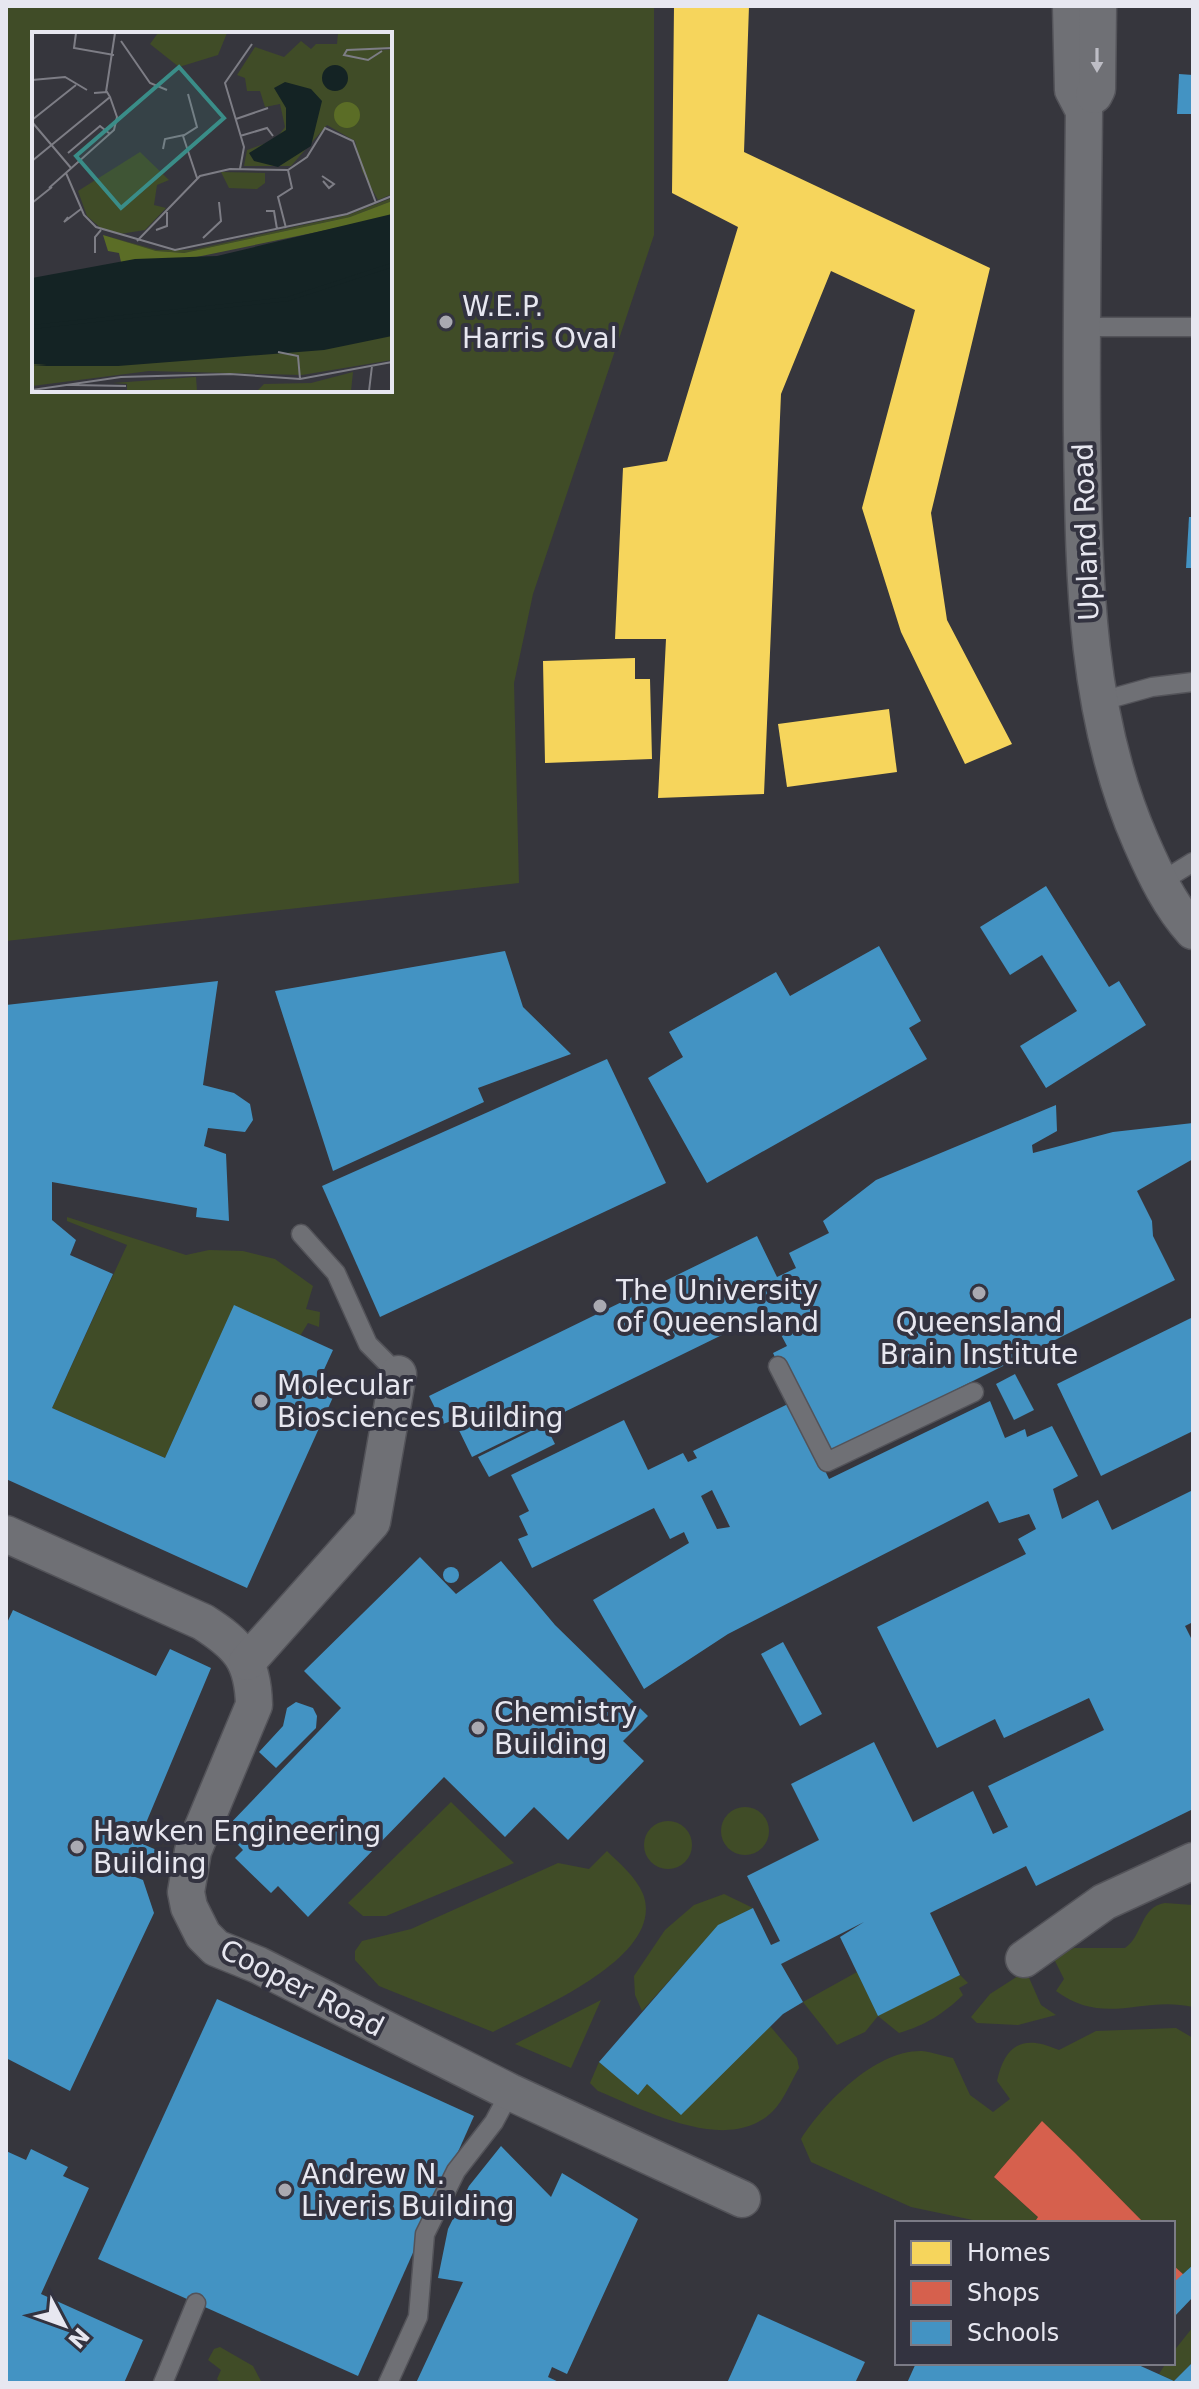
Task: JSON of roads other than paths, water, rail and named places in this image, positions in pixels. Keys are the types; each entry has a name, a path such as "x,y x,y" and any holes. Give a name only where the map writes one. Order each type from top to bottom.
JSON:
{"street":[{"name":"Upland Road","path":"1071,6 1073,90 1084,111 1081,327 1084,598 1098,702 1122,798 1159,883 1193,931"},
{"name":"Upland Road","path":"1084,111 1097,89 1098,6"},
{"path":"6,1534 203,1622 233,1641 247,1662 372,1522 398,1374"},
{"name":"Cooper Road","path":"247,1662 254,1705 186,1876 189,1907 203,1935 216,1948 258,1965 510,2092 742,2199"},
{"path":"1024,1959 1104,1902 1193,1861"}],"lane":[{"path":"1081,327 1193,327"},
{"path":"1098,702 1152,687 1193,682"},
{"path":"1159,883 1193,862"},
{"path":"301,1234 336,1273 368,1344 398,1374"},
{"path":"778,1366 827,1462 974,1392"},
{"path":"388,2383 418,2317 425,2234 456,2171 494,2122 510,2092"},
{"path":"163,2383 196,2303"}],"place":[{"name":"W.E.P. Harris Oval","path":"446,322"},
{"name":"Queensland Brain Institute","path":"979,1293"},
{"name":"The University of Queensland","path":"600,1306"},
{"name":"Molecular Biosciences Building","path":"261,1401"},
{"name":"Chemistry Building","path":"478,1728"},
{"name":"Hawken Engineering Building","path":"77,1847"},
{"name":"Andrew N. Liveris Building","path":"285,2190"}]}
